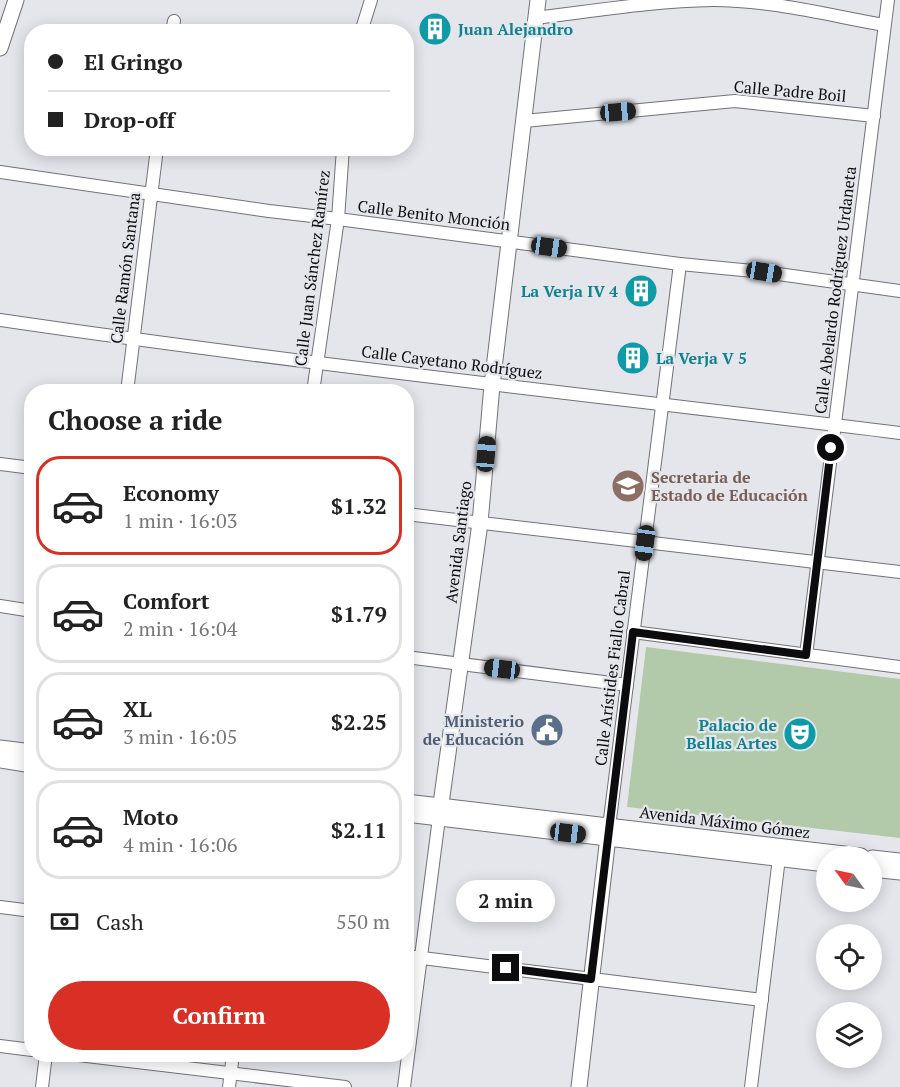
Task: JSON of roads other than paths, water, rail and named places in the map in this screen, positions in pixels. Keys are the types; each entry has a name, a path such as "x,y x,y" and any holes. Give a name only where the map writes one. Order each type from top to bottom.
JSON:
{"main road":[{"path":"0,48 16,0"},
{"name":"Avenida Santiago","path":"440,812 480,523 492,385 538,0"},
{"path":"0,748 24,751"},
{"path":"0,760 24,764"},
{"name":"Avenida Máximo Gómez","path":"414,804 440,812 609,832 816,852"},
{"name":"Avenida Máximo Gómez","path":"414,814 440,812"},
{"path":"579,1087 609,832"},
{"name":"Avenida Máximo Gómez","path":"609,832 816,863"},
{"path":"882,859 900,861"},
{"path":"882,870 900,872"}],"street":[{"path":"364,24 371,0"},
{"path":"535,18 683,1 715,0 768,5 884,25"},
{"name":"Calle Abelardo Rodríguez Urdaneta","path":"806,655 888,0"},
{"name":"Calle Padre Boil","path":"524,121 735,101 874,116"},
{"name":"Calle Ramón Santana","path":"128,384 156,156"},
{"name":"Calle Juan Sánchez Ramírez","path":"314,384 338,219 342,156"},
{"name":"Calle Benito Monción","path":"0,172 269,212 680,264 764,272 900,291"},
{"name":"Calle Arístides Fiallo Cabral","path":"609,832 680,264"},
{"name":"Calle Cayetano Rodríguez","path":"0,320 492,385 900,433"},
{"path":"0,464 24,467"},
{"path":"414,515 900,572"},
{"path":"0,606 24,610"},
{"path":"633,632 900,667"},
{"path":"414,658 627,686"},
{"name":"Avenida Santiago","path":"414,1011 440,812"},
{"path":"751,1087 779,858"},
{"path":"0,907 24,910"},
{"path":"414,957 762,1000"},
{"path":"0,1046 24,1049"},
{"path":"42,1087 45,1062"},
{"path":"134,1062 345,1087"},
{"path":"229,1087 232,1062"},
{"name":"Avenida Santiago","path":"404,1087 407,1062"}],"place":[{"name":"Juan Alejandro","path":"435,29"},
{"name":"La Verja IV 4","path":"641,291"},
{"name":"La Verja V 5","path":"633,358"},
{"name":"Secretaria de Estado de Educación","path":"628,486"},
{"name":"Ministerio de Educación","path":"547,730"},
{"name":"Palacio de Bellas Artes","path":"800,734"}]}
